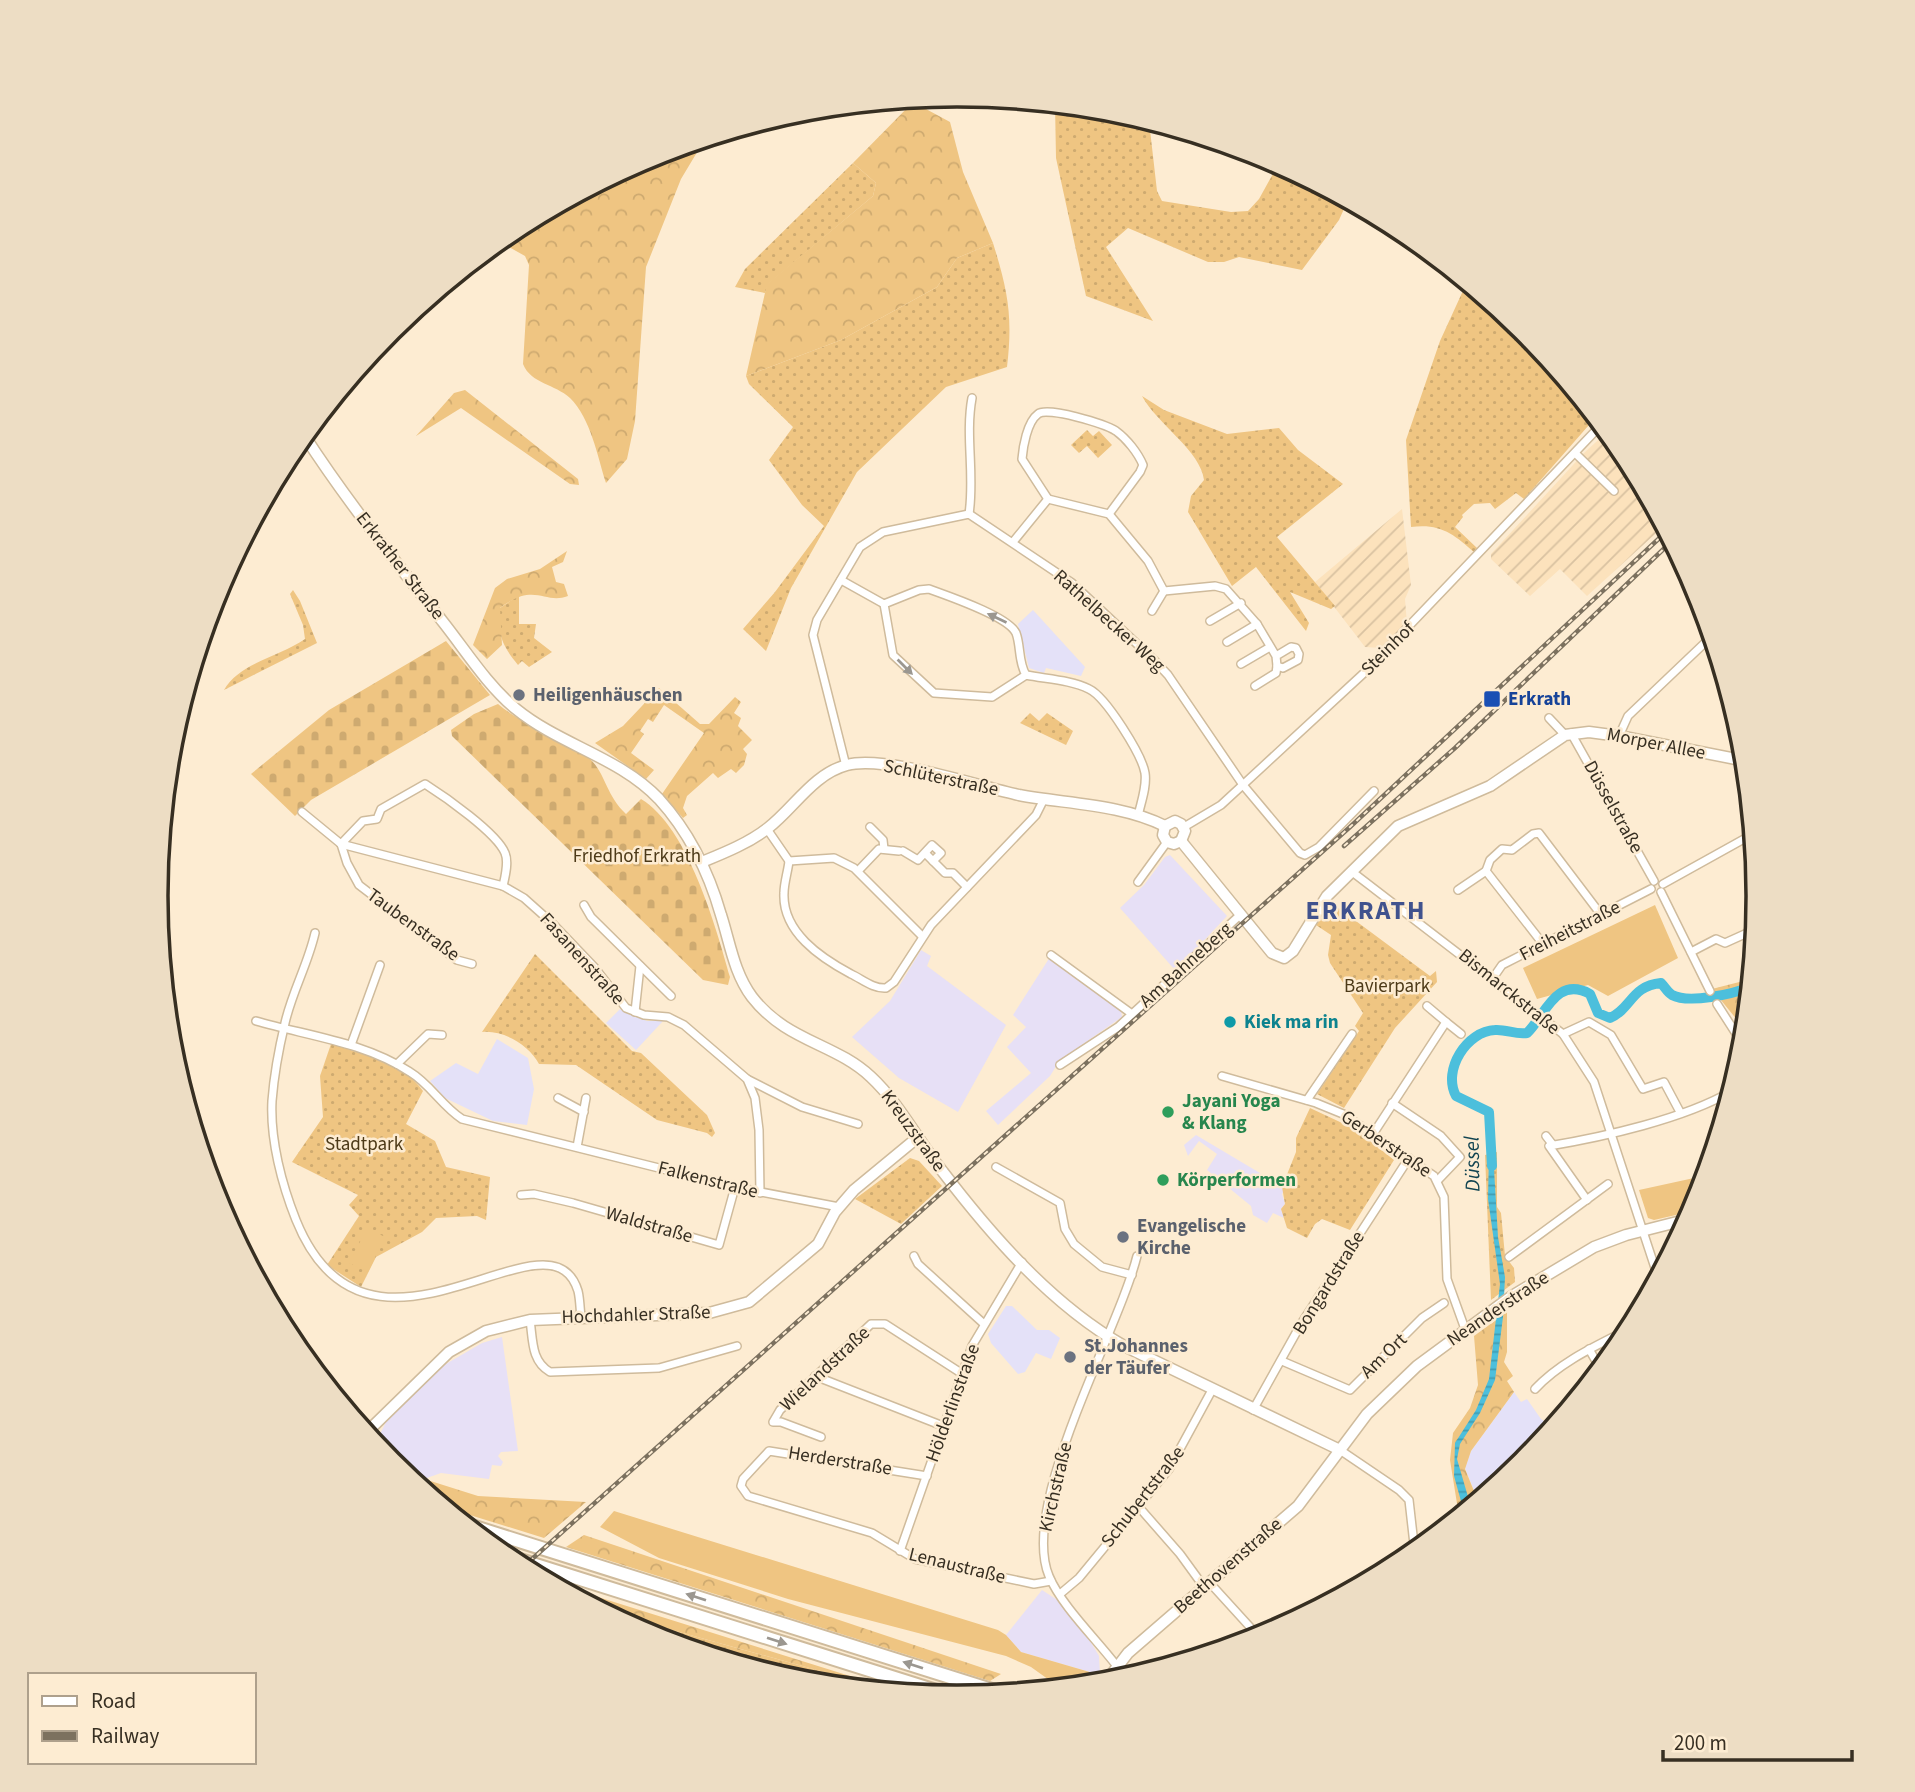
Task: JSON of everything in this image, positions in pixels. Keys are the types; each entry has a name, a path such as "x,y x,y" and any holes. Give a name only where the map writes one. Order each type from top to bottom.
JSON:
{"highway":[{"path":"492,1532 974,1685"},
{"path":"543,1567 914,1684"}],"main road":[{"name":"Erkrather Straße","path":"311,444 379,540 499,693"},
{"name":"Kreuzstraße","path":"499,693 531,719 599,755 642,784 674,818 702,862 733,958 752,997 780,1025 797,1037 867,1073 891,1096 917,1138 954,1186 1022,1262 1068,1307 1108,1336 1212,1390 1340,1450"},
{"name":"Morper Allee","path":"1568,734 1619,736 1735,759"},
{"path":"1181,841 1273,954 1284,958 1293,951 1327,896 1398,826 1504,778 1568,734"},
{"name":"Schlüterstraße","path":"702,862 767,829 820,779 846,766 875,764 1138,816 1165,826"},
{"path":"1175,821 1184,827 1185,835 1181,841 1174,844 1167,842 1163,835 1165,826 1175,821"},
{"name":"Hochdahler Straße","path":"373,1426 449,1352 486,1331 530,1320 709,1313 737,1307 761,1293 818,1244 839,1207 854,1190 917,1138"},
{"name":"Neanderstraße","path":"1340,1450 1380,1400 1417,1366 1512,1296 1594,1247 1676,1222"},
{"name":"Beethovenstraße","path":"1113,1670 1298,1506 1340,1450"}],"street":[{"path":"846,766 813,635 817,621 860,547 870,537 969,514 972,486 969,415 972,398"},
{"path":"1110,514 1140,472 1143,465 1141,459 1115,431 1050,410 1035,417 1022,459 1048,499 1110,514 1148,561 1164,591"},
{"name":"Steinhof","path":"1184,827 1221,805 1408,630 1595,431"},
{"path":"1575,453 1614,491"},
{"path":"1013,542 1048,499"},
{"name":"Rathelbecker Weg","path":"969,514 1072,583 1153,659 1168,675 1243,785 1305,855 1327,840 1374,790"},
{"path":"841,580 884,604"},
{"path":"1164,591 1221,586 1241,603 1276,656 1276,673 1255,686"},
{"path":"884,604 919,590 929,589 1005,621 1017,636 1026,675"},
{"path":"1152,611 1164,591"},
{"path":"1210,621 1241,603"},
{"path":"884,604 893,655 934,693 992,697 1026,675 1087,687 1106,702 1144,768 1146,784 1138,816"},
{"path":"1227,642 1257,624"},
{"path":"1619,736 1628,716 1705,643"},
{"path":"1241,664 1270,647"},
{"path":"1276,656 1291,647 1296,648 1299,654 1298,660 1287,666 1277,666"},
{"path":"1549,718 1568,734"},
{"name":"Düsselstraße","path":"1568,734 1580,748 1657,887 1710,991"},
{"path":"341,844 363,821 377,819 381,809 425,784 450,800 501,847 506,860 503,886"},
{"path":"767,829 789,861 784,893 785,907 806,944 824,960 875,987 886,988 894,982 922,936 1036,815 1044,799"},
{"name":"Fasanenstraße","path":"302,812 341,844 503,886 535,907 595,968 619,1002 635,1012 668,1017 684,1025 747,1079 755,1098 760,1193"},
{"path":"870,827 883,840 884,849"},
{"path":"1458,890 1486,871 1490,860 1502,849 1512,850 1533,834 1539,833 1602,916"},
{"name":"Freiheitstraße","path":"1493,978 1502,965 1602,916 1745,839"},
{"path":"1138,882 1167,842"},
{"name":"Taubenstraße","path":"341,844 350,869 366,892 457,960 472,964"},
{"path":"858,871 879,849 901,851 918,860 932,845 941,853 933,861 945,873 953,873 967,887"},
{"path":"789,861 834,858 858,871 922,936"},
{"name":"Bismarckstraße","path":"1351,871 1532,1007 1563,1034 1594,1082 1654,1265"},
{"path":"1486,871 1543,944"},
{"path":"584,905 591,917 671,996"},
{"name":"Am Bahneberg","path":"1060,1065 1132,1014 1240,915"},
{"path":"315,933 284,1029 273,1091 274,1131 289,1202 303,1237 321,1267 336,1280 361,1292 406,1298 446,1292 523,1265 549,1267 566,1274 573,1282 578,1291 581,1318"},
{"path":"1691,952 1716,939 1725,943 1746,934"},
{"path":"1051,954 1132,1014"},
{"path":"351,1045 380,965"},
{"path":"635,1012 640,966"},
{"path":"1717,1004 1735,1032"},
{"path":"1427,1006 1461,1034"},
{"name":"Falkenstraße","path":"256,1021 351,1045 397,1064 414,1074 449,1111 462,1119 760,1193 825,1202 839,1207"},
{"path":"1373,1134 1446,1022"},
{"path":"1563,1034 1589,1022 1611,1035 1643,1089 1664,1082 1680,1112"},
{"path":"397,1064 428,1034 442,1035"},
{"path":"1307,1100 1352,1034"},
{"name":"Gerberstraße","path":"1222,1076 1307,1100 1343,1114 1438,1180 1444,1197 1447,1279 1465,1329"},
{"path":"747,1079 802,1107 858,1124"},
{"path":"755,1098 765,1089"},
{"path":"1551,1146 1680,1112 1721,1095"},
{"path":"558,1098 584,1112"},
{"path":"577,1147 586,1098"},
{"path":"1392,1103 1441,1136 1460,1157 1438,1180"},
{"path":"1546,1136 1587,1200"},
{"name":"Bongardstraße","path":"1255,1411 1311,1308 1409,1158"},
{"path":"996,1167 1060,1203 1070,1241 1097,1264 1132,1275"},
{"path":"1509,1256 1608,1184"},
{"name":"Waldstraße","path":"521,1195 534,1194 573,1203 719,1245 735,1187"},
{"path":"914,1256 918,1264 984,1324"},
{"name":"Kirchstraße","path":"1116,1665 1051,1581 1044,1558 1049,1508 1080,1399 1108,1336 1137,1256"},
{"name":"Hölderlinstraße","path":"900,1551 961,1373 984,1324 1022,1262"},
{"name":"Am Ort","path":"1282,1361 1350,1390 1422,1318 1444,1303"},
{"path":"530,1320 535,1357 540,1366 550,1373 659,1368 737,1346"},
{"name":"Wielandstraße","path":"821,1437 781,1422 773,1422 865,1327 878,1322 961,1373"},
{"path":"1535,1389 1546,1377 1611,1338"},
{"path":"1589,1349 1595,1360"},
{"path":"815,1376 943,1426"},
{"name":"Schubertstraße","path":"1060,1594 1079,1578 1179,1455 1212,1390"},
{"path":"1340,1450 1399,1490 1409,1500 1413,1540"},
{"name":"Herderstraße","path":"748,1496 743,1491 743,1479 769,1451 927,1476"},
{"name":"Lenaustraße","path":"748,1496 872,1533 915,1559 1034,1584 1051,1581"},
{"path":"1138,1506 1207,1585 1250,1628"}],"shaded area":[{"path":"1600,438 1641,501 1657,532 1587,596 1560,569 1530,596 1491,559 1491,554"},
{"path":"1402,509 1411,585 1405,599 1407,624 1381,648 1365,647 1315,582"},
{"path":"1033,610 1085,667 1081,676 1046,668 1044,673 1029,668 1018,624"},
{"path":"1170,855 1227,916 1199,949 1175,970 1120,908 1144,885 1165,857"},
{"path":"921,950 931,956 927,966 1006,1025 958,1112 899,1078 852,1037 890,1001"},
{"path":"1050,957 1121,1010 1122,1017 1060,1060 1050,1076 998,1125 986,1111 1031,1073 1007,1047 1026,1027 1013,1015"},
{"path":"620,1009 647,1021 663,1021 636,1050 606,1023"},
{"path":"497,1039 528,1058 534,1089 527,1125 493,1121 445,1098 430,1081 456,1063 478,1074"},
{"path":"1196,1135 1265,1176 1278,1179 1276,1184 1285,1189 1282,1194 1285,1204 1281,1209 1284,1218 1273,1213 1267,1223 1253,1215 1251,1206 1207,1170 1217,1154 1199,1141 1188,1156 1184,1145"},
{"path":"1006,1306 1012,1306 1037,1330 1049,1330 1060,1338 1051,1359 1036,1353 1025,1372 1018,1374 991,1343 988,1334"},
{"path":"502,1337 518,1451 501,1452 498,1456 503,1462 501,1466 492,1465 489,1479 441,1473 426,1478 380,1434 387,1420 439,1368 482,1343"},
{"path":"1514,1392 1521,1402 1527,1399 1546,1422 1516,1454 1474,1492 1465,1468 1471,1451"},
{"path":"1042,1590 1059,1601 1089,1639 1099,1656 1100,1672 1093,1673 1021,1652 1006,1635"}],"green space":[{"path":"907,108 923,108 950,122 963,172 993,243 957,258 937,287 841,340 746,376 767,284 873,196 876,183 853,163"},
{"path":"1055,113 1111,122 1150,131 1157,191 1162,201 1231,212 1248,211 1259,199 1273,173 1344,208 1339,220 1302,270 1239,257 1224,262 1208,262 1128,228 1106,247 1153,321 1086,296 1056,158"},
{"path":"698,151 681,179 646,267 635,421 627,459 606,483 593,438 577,407 564,393 537,380 523,364 529,265 525,256 509,247 563,212 608,188"},
{"path":"853,163 876,183 873,196 768,284 765,293 735,287 745,269"},
{"path":"993,243 1008,304 1007,367 946,387 857,472 791,588 766,651 743,629 775,592 824,526 802,505 769,460 793,427 749,384 746,376 841,340 937,287 957,258"},
{"path":"1463,291 1516,338 1590,424 1524,499 1516,493 1495,509 1490,503 1474,504 1462,515 1455,527 1478,549 1475,553 1446,531 1430,527 1411,527 1406,440 1440,341"},
{"path":"465,390 578,479 579,485 570,484 461,408 416,436 454,393"},
{"path":"1142,396 1164,410 1227,434 1279,428 1298,450 1343,484 1277,537 1335,606 1331,609 1290,592 1309,623 1306,631 1256,567 1232,586 1188,512 1191,496 1204,480 1201,469 1187,448"},
{"path":"1087,430 1093,436 1099,431 1112,445 1098,458 1087,446 1079,453 1071,445"},
{"path":"567,551 563,562 552,567 556,582 564,584 568,596 522,596 500,608 502,645 487,659 473,645 495,588 507,579 540,569"},
{"path":"293,590 317,643 224,690 250,666 305,639 303,625 290,594"},
{"path":"519,595 519,624 536,624 534,638 552,652 529,667 522,661 518,665 504,645 500,632 500,608"},
{"path":"446,641 490,695 311,800 295,816 251,774 329,710"},
{"path":"659,688 700,724 709,724 735,697 741,702 734,713 741,718 738,726 752,740 743,749 747,754 744,765 736,773 731,769 718,778 713,773 687,796 683,808 687,815 683,818 662,794 704,733 664,705 653,722 648,719 640,731 644,734 631,753 654,770 646,779 595,743 623,726"},
{"name":"Friedhof Erkrath","path":"498,704 569,744 591,760 614,800 626,814 641,799 658,813 673,832 698,880 730,977 728,985 703,980 452,736 451,730 474,714"},
{"path":"1030,713 1039,721 1047,713 1073,731 1066,745 1020,723"},
{"name":"Bavierpark","path":"1333,904 1430,976 1436,971 1437,982 1395,1028 1344,1108 1317,1094 1359,1031 1355,1026 1363,1013 1330,963 1328,955 1331,935 1316,925"},
{"path":"1655,905 1678,958 1608,996 1588,985 1537,999 1523,968"},
{"path":"535,954 632,1051 641,1053 707,1115 715,1133 712,1137 707,1133 657,1120 576,1065 539,1064 529,1051 515,1040 499,1033 482,1032"},
{"path":"1742,981 1737,1020 1712,989"},
{"name":"Stadtpark","path":"331,1044 381,1060 415,1081 423,1091 406,1124 435,1141 446,1167 490,1177 486,1220 477,1216 436,1218 422,1232 376,1257 361,1287 327,1265 359,1216 349,1205 358,1195 292,1162 323,1117 320,1076"},
{"path":"1310,1108 1355,1129 1394,1160 1350,1230 1322,1219 1315,1224 1307,1238 1287,1228 1281,1209 1285,1204 1282,1187 1296,1152 1296,1138"},
{"path":"1497,1152 1497,1207 1501,1213 1505,1256 1514,1268 1515,1282 1491,1300 1485,1155"},
{"path":"910,1158 919,1161 942,1186 901,1224 855,1199"},
{"path":"1694,1179 1679,1214 1654,1220 1648,1218 1639,1190"},
{"path":"367,1228 385,1237 368,1272 349,1263"},
{"path":"1507,1312 1507,1352 1504,1362 1513,1376 1507,1381 1514,1392 1471,1451 1465,1469 1474,1492 1457,1506 1450,1460 1453,1433 1470,1408 1478,1385 1474,1336"},
{"path":"427,1480 478,1496 586,1502 544,1538 468,1514"},
{"path":"614,1511 998,1630 1021,1652 1093,1673 1048,1679 1031,1667 1006,1656 788,1599 659,1558 600,1527"},
{"path":"584,1535 1001,1674 990,1681 566,1547"},
{"path":"590,1595 858,1678 824,1672 658,1626"},
{"path":"658,1626 826,1674 753,1658"}],"water":[{"path":"1493,1152 1498,1237 1505,1277 1503,1317 1495,1380 1480,1413 1460,1444 1457,1459 1468,1497 1461,1503 1454,1476 1455,1443 1476,1410 1489,1379 1500,1284 1488,1199 1489,1153"}],"waterway":[{"name":"Düssel","path":"1492,1166 1489,1112 1456,1096 1453,1086 1455,1064 1467,1044 1475,1037 1495,1030 1527,1033 1552,1000 1568,990 1590,994 1598,1013 1610,1018 1643,988 1651,985 1661,983 1672,995 1689,999 1741,990"}],"railway":[{"path":"531,1560 1350,827 1660,537"},
{"path":"1344,846 1455,748 1665,547"}],"place":[{"name":"Heiligenhäuschen","path":"519,695"},
{"name":"Erkrath","path":"1492,699"},
{"name":"Kiek ma rin","path":"1230,1022"},
{"name":"Jayani Yoga & Klang","path":"1168,1112"},
{"name":"Körperformen","path":"1163,1180"},
{"name":"Evangelische Kirche","path":"1123,1237"},
{"name":"St.Johannes der Täufer","path":"1070,1357"}],"district":[{"name":"ERKRATH","path":"1366,910"}]}
